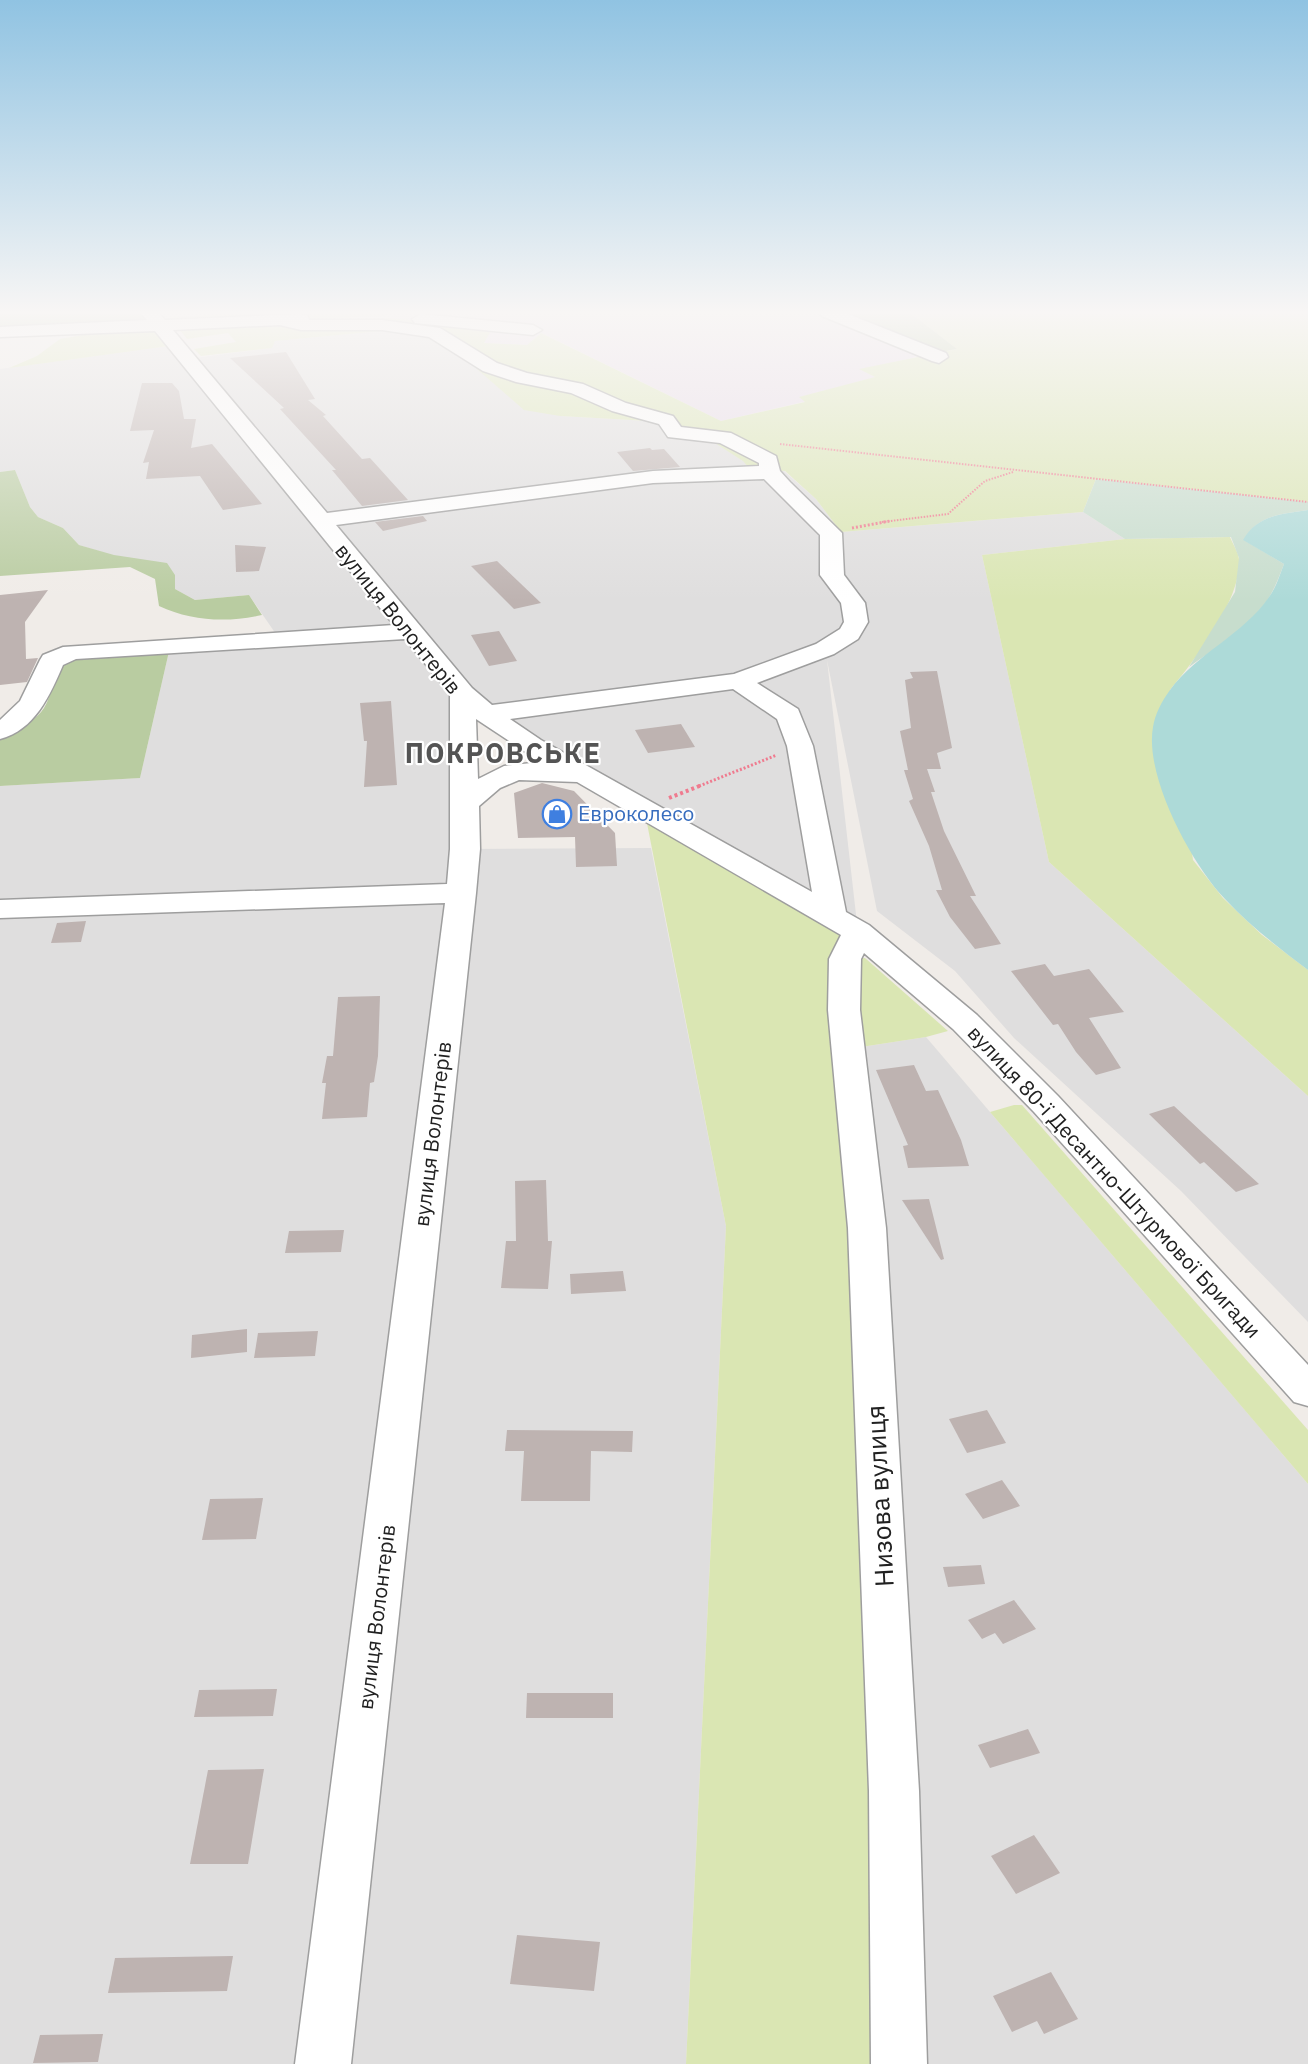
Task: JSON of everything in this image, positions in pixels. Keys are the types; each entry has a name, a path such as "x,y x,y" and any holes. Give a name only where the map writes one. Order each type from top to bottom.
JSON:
{"street":[{"name":"вулиця Волонтерів","path":"229,408 409,631 474,704 465,803 461,893 323,2064"},
{"path":"474,704 738,681 825,649 849,634 856,622 853,603 832,575 831,533 782,487 770,472 769,460 724,437 675,433 666,420 624,408"},
{"path":"319,521 653,477 770,472"},
{"path":"0,731 18,722 30,708 52,660 72,652 409,631"},
{"path":"738,681 789,715 800,746 806,789 844,923"},
{"name":"вулиця 80-ї Десантно-Штурмової Бригади","path":"474,704 532,746 844,923 965,1022 1046,1104 1308,1391"},
{"path":"465,803 490,781 515,772 547,770 594,780"},
{"path":"0,909 461,893"},
{"name":"Низова вулиця","path":"844,923 844,1010 867,1228 894,1791 899,2064"}],"path":[{"path":"778,443 853,454 1308,502"},
{"path":"831,533 904,518 948,514 985,481 1017,471"},
{"path":"644,808 800,746"}],"shaded area":[{"path":"0,408 220,408 396,626 278,637 249,595 195,600 175,589 175,575 79,545 63,528 38,517 30,507 15,470 0,472"},
{"path":"227,408 548,408 560,416 666,422 707,438 744,461 750,469 784,471 816,499 841,532 1083,512 1125,539 982,555 1049,862 1308,1096 1308,1322 1181,1191 1014,1038 955,971 877,911 827,660 858,932 463,694 465,849 651,848 726,1226 686,2064 0,2064 0,786 140,778 170,647 408,631"},
{"path":"695,408 776,408 721,421"},
{"path":"926,1037 1308,1484 1308,2064 899,2064 848,1049"}],"green space":[{"path":"522,408 695,408 721,421 777,408 1308,408 1308,502 1096,479 1083,512 841,532 816,499 785,471 750,469 743,461 707,438 666,422 560,416"},
{"path":"15,470 30,507 38,517 63,528 79,545 114,555 167,563 175,575 175,589 195,600 249,595 262,615 222,620 196,618 171,611 159,606 155,579 130,567 0,576 0,472"},
{"path":"1096,479 1308,502 1308,510 1271,517 1256,525 1249,532 1244,540 1284,564 1276,583 1264,604 1245,625 1189,667 1235,592 1239,558 1231,537 1125,539 1083,512"},
{"path":"1230,537 1239,559 1238,575 1233,592 1204,646 1170,690 1193,860 1223,898 1262,935 1308,970 1308,1096 1049,862 982,555 1125,539"},
{"path":"170,647 140,778 0,786 0,738 29,722 44,708 52,688 59,656"},
{"path":"644,808 858,932 846,959 865,958 948,1031 926,1037 848,1049 899,2064 686,2064 726,1226"},
{"path":"1022,1105 1308,1430 1308,1484 990,1112"}],"water":[{"path":"1308,510 1308,970 1265,936 1212,884 1185,843 1173,819 1156,770 1152,747 1155,717 1170,690 1193,665 1246,622 1269,597 1276,585 1284,564 1243,540 1255,525 1271,517"}],"building":[{"path":"136,408 182,408 184,419 196,419 191,448 212,444 262,504 223,510 200,476 146,479 149,462 143,463 154,430 130,431"},
{"path":"318,408 362,459 370,458 408,500 362,506 332,470 336,470 280,409"},
{"path":"650,448 652,450 664,449 680,467 633,471 617,452"},
{"path":"423,516 427,521 383,531 375,522"},
{"path":"235,545 266,547 259,571 236,572"},
{"path":"497,561 541,603 514,609 471,566"},
{"path":"48,590 25,622 26,659 38,658 27,682 0,685 0,595"},
{"path":"499,631 517,661 489,666 471,635"},
{"path":"937,671 952,748 937,753 941,769 927,769 935,792 931,792 944,831 976,896 970,896 1001,944 975,949 950,917 936,890 942,890 929,846 909,801 913,799 904,770 908,770 900,731 911,728 905,680 913,678 910,672"},
{"path":"391,701 397,785 364,787 367,741 364,741 360,703"},
{"path":"681,724 695,747 648,753 635,730"},
{"name":"Евроколесо","path":"542,783 574,791 615,833 617,866 576,867 575,837 518,838 514,793"},
{"path":"86,921 81,942 51,943 57,923"},
{"path":"1045,964 1054,976 1089,969 1124,1012 1089,1018 1121,1068 1096,1075 1076,1052 1058,1024 1053,1025 1011,971"},
{"path":"380,996 378,1056 374,1082 370,1083 367,1117 322,1119 326,1083 322,1083 327,1056 333,1056 338,997"},
{"path":"914,1065 926,1091 938,1090 961,1140 969,1166 908,1168 903,1146 908,1145 876,1070"},
{"path":"1174,1106 1259,1184 1236,1192 1204,1162 1200,1164 1149,1114"},
{"path":"546,1180 548,1241 552,1241 548,1289 501,1288 506,1241 516,1241 515,1181"},
{"path":"929,1199 944,1259 941,1260 902,1200"},
{"path":"344,1230 341,1252 285,1253 289,1231"},
{"path":"623,1271 626,1291 571,1294 570,1274"},
{"path":"247,1329 247,1352 191,1358 192,1335"},
{"path":"318,1331 315,1356 254,1358 258,1333"},
{"path":"987,1410 1006,1443 967,1453 949,1419"},
{"path":"507,1430 633,1431 632,1452 591,1451 590,1501 521,1501 524,1451 505,1451"},
{"path":"1002,1480 1020,1506 983,1519 965,1494"},
{"path":"263,1498 256,1539 202,1540 210,1499"},
{"path":"981,1565 985,1584 948,1587 943,1567"},
{"path":"1014,1600 1036,1629 1003,1644 995,1633 982,1639 968,1620"},
{"path":"277,1689 273,1716 194,1717 199,1690"},
{"path":"527,1693 613,1693 613,1718 526,1718"},
{"path":"1028,1729 1040,1753 990,1768 978,1745"},
{"path":"264,1769 248,1864 190,1864 208,1770"},
{"path":"1034,1835 1060,1873 1016,1894 991,1856"},
{"path":"517,1935 600,1942 594,1991 510,1984"},
{"path":"233,1956 227,1991 108,1993 115,1958"},
{"path":"1051,1972 1078,2019 1044,2034 1037,2021 1012,2032 993,1996"},
{"path":"103,2034 98,2062 33,2063 40,2035"}],"place":[{"name":"Евроколесо","path":"557,814"}],"district":[{"name":"ПОКРОВСЬКЕ","path":"503,754"}]}
